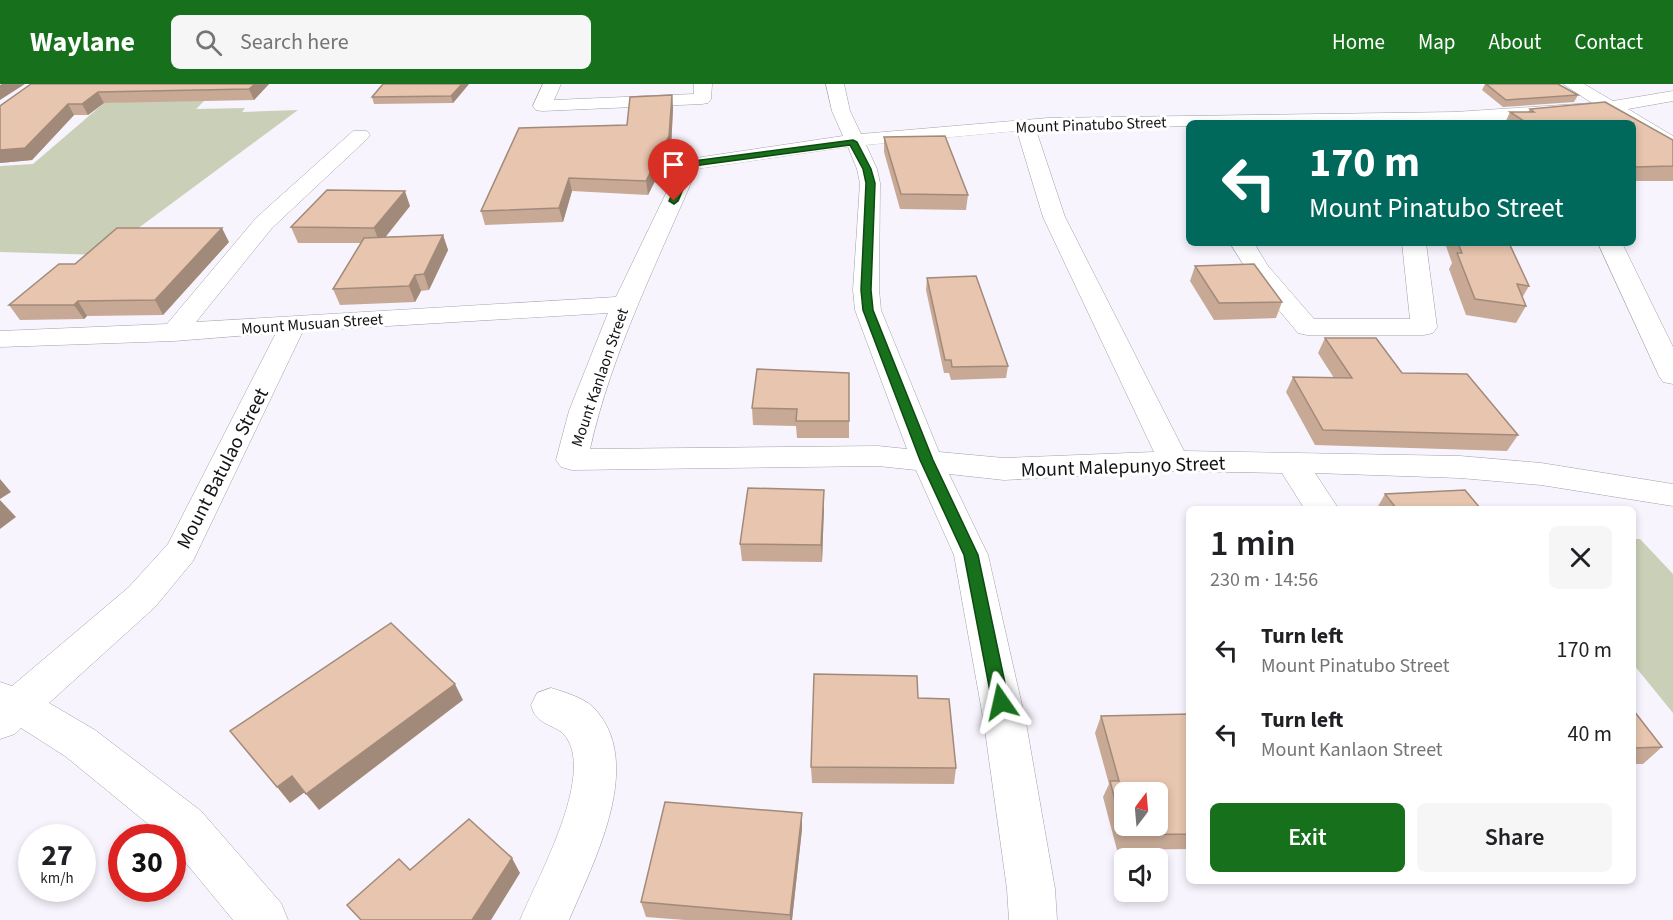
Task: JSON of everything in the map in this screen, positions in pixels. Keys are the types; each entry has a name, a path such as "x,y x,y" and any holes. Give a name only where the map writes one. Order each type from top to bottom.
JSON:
{"street":[{"path":"552,84 542,106 702,99 702,84"},
{"path":"835,84 841,111 867,169 870,183 866,290 868,310 927,460 971,555 1005,723 1031,889 1033,920"},
{"path":"1572,84 1633,120"},
{"name":"Mount Pinatubo Street","path":"1471,120 1611,107 1673,96"},
{"path":"1636,122 1673,144"},
{"name":"Mount Pinatubo Street","path":"689,164 971,129 1025,125 1186,123"},
{"path":"1025,125 1054,217 1174,462"},
{"path":"174,333 264,224 360,135"},
{"name":"Mount Kanlaon Street","path":"572,460 584,411 623,304 644,267 689,164"},
{"path":"1244,246 1259,270 1307,327 1424,327 1414,246"},
{"path":"1611,246 1673,376"},
{"name":"Mount Musuan Street","path":"0,339 174,333 294,324 550,311 623,304"},
{"name":"Mount Batulao Street","path":"6,708 98,638 142,597 181,552 294,324"},
{"name":"Mount Malepunyo Street","path":"572,460 853,456 927,460 1004,470 1174,462 1449,466 1616,484 1673,495"},
{"path":"1292,462 1320,506"},
{"path":"544,920 578,840 590,803 595,776 593,746 587,732 580,722 551,705"},
{"path":"6,708 80,743 185,826 264,920"}],"green space":[{"path":"207,98 196,109 245,108 242,112 298,110 102,255 0,252 0,166 33,164 104,103"},
{"path":"1636,539 1640,539 1673,574 1673,713 1636,667"}],"building":[{"path":"31,84 255,84 249,89 98,92 82,104 68,104 25,148 0,150 0,106"},
{"path":"383,84 462,84 451,96 372,97"},
{"path":"1486,84 1558,84 1578,95 1506,100"},
{"path":"672,95 669,136 646,181 569,178 559,208 481,211 519,128 627,125 630,97"},
{"path":"1605,102 1673,140 1673,166 1636,167 1636,120 1522,120 1510,112 1534,112 1530,109"},
{"path":"945,136 968,195 901,194 884,137"},
{"path":"327,190 405,191 374,228 291,227"},
{"path":"117,228 222,228 155,300 78,301 74,305 9,305 59,264 75,264"},
{"path":"443,235 424,274 415,275 409,286 333,289 364,238"},
{"path":"1459,246 1510,246 1529,286 1517,284 1526,306 1475,299 1457,253 1462,253"},
{"path":"1254,264 1282,302 1219,303 1195,266"},
{"path":"976,276 1008,366 952,367 951,360 945,360 927,278"},
{"path":"1325,338 1376,338 1402,373 1467,374 1518,435 1323,430 1293,377 1352,378"},
{"path":"757,369 849,373 849,421 796,421 797,409 752,408"},
{"path":"748,488 824,490 821,545 740,544"},
{"path":"1465,490 1478,506 1394,506 1385,494"},
{"path":"391,623 455,684 306,794 292,776 277,787 230,731"},
{"path":"814,674 917,676 918,698 949,699 956,768 811,767"},
{"path":"1186,714 1186,834 1168,834 1168,782 1114,782 1114,796 1110,781 1119,781 1101,716"},
{"path":"1636,714 1662,747 1636,748"},
{"path":"665,802 802,813 790,915 641,902"},
{"path":"469,819 512,858 472,920 361,920 347,905 399,859 410,870"}],"route":[{"path":"674,201 689,164 853,142 867,169 870,183 866,290 868,310 927,460 971,555 1001,702"}]}
